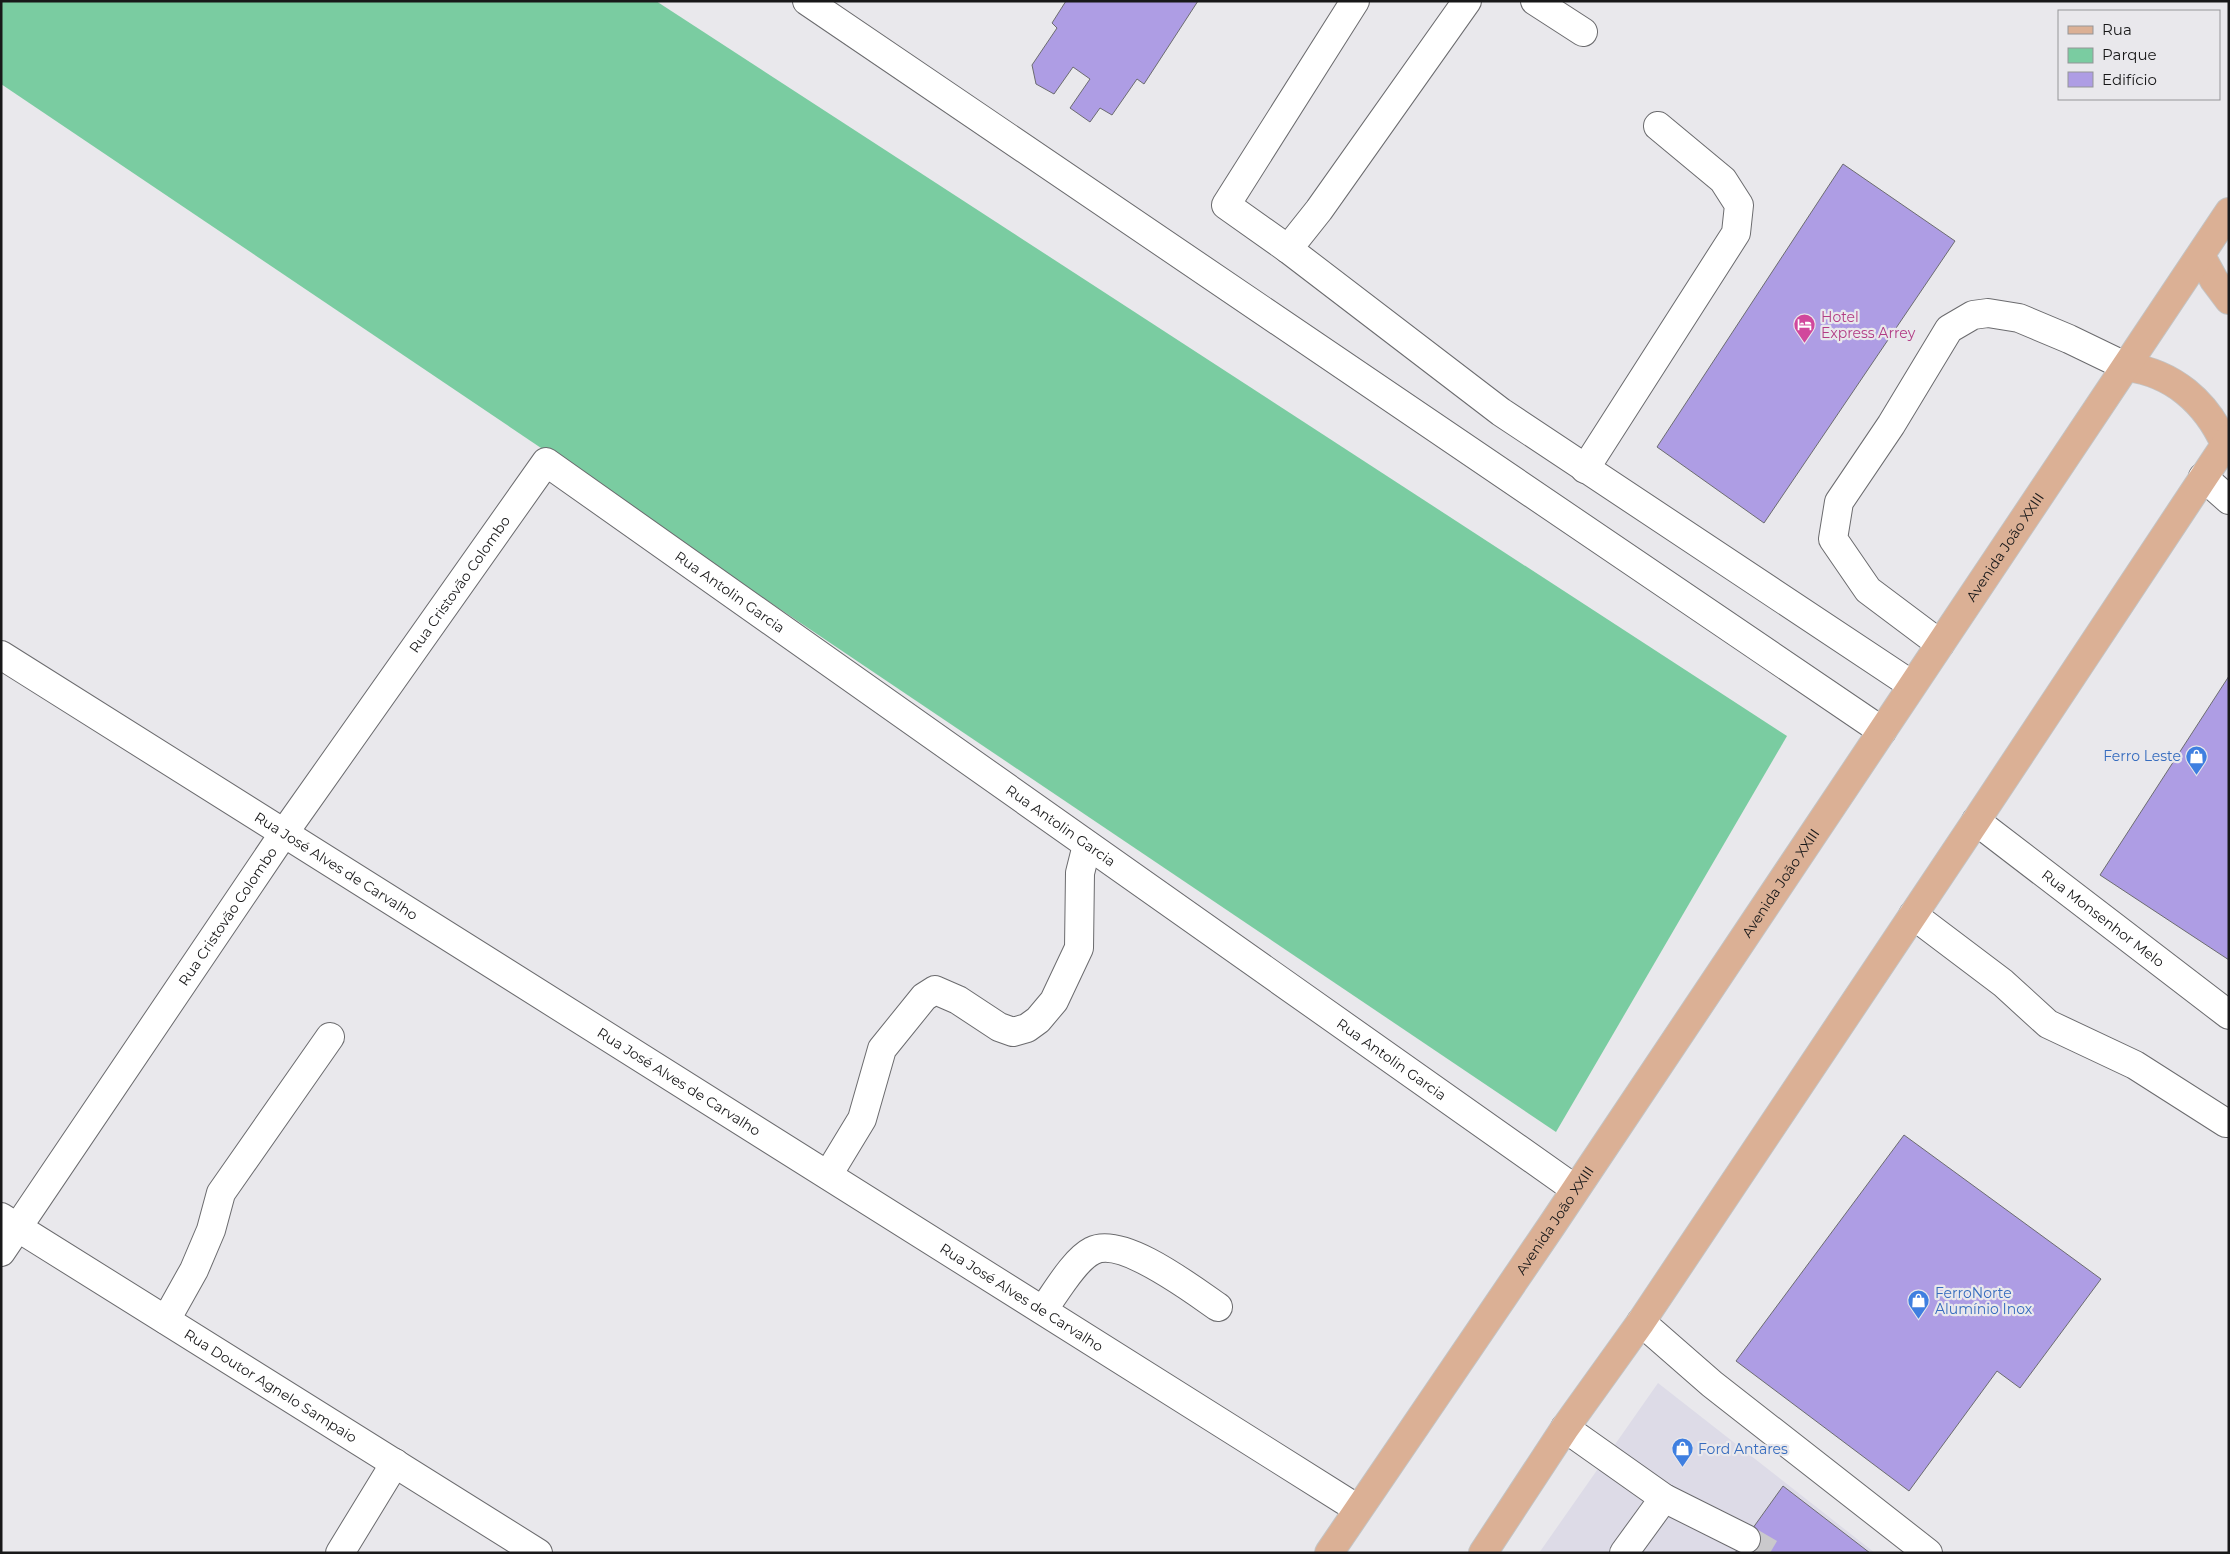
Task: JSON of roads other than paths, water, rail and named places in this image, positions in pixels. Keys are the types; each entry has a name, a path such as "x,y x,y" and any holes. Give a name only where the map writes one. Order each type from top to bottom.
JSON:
{"main road":[{"name":"Avenida João XXIII","path":"1329,1553 2127,367 2229,212"},
{"path":"2201,256 2214,280 2229,300"},
{"path":"1483,1553 1565,1428 1641,1322 2227,442 2207,411 2189,393 2164,377 2143,369 2127,367"}],"street":[{"path":"807,1 1882,731"},
{"path":"1355,1 1226,205 1288,249 1501,412 1912,685"},
{"path":"1288,249 1319,210 1467,1"},
{"path":"1535,1 1583,32"},
{"path":"1585,469 1736,234 1739,205 1723,180 1658,126"},
{"path":"1940,644 1868,590 1833,539 1839,502 1891,425 1949,329 1974,315 1988,313 2019,318 2069,339 2127,367"},
{"name":"Rua Cristovão Colombo","path":"1,1252 9,1223 546,462"},
{"name":"Rua Antolin Garcia","path":"546,462 1575,1189"},
{"path":"2203,477 2229,500"},
{"name":"Rua José Alves de Carvalho","path":"1,655 1358,1509"},
{"name":"Rua Monsenhor Melo","path":"1976,821 2229,1015"},
{"path":"828,1175 862,1119 882,1049 924,997 935,990 949,996 999,1028 1013,1032 1027,1028 1054,1001 1079,948 1080,873 1087,845"},
{"path":"1913,915 2003,983 2048,1024 2135,1065 2226,1123"},
{"path":"166,1320 194,1270 208,1238 221,1193 330,1037"},
{"name":"Rua Doutor Agnelo Sampaio","path":"9,1223 538,1553"},
{"path":"1042,1310 1079,1262 1092,1250 1110,1248 1149,1260 1218,1307"},
{"path":"1641,1322 1712,1384 1928,1553"},
{"path":"1565,1428 1664,1498 1746,1538"},
{"path":"340,1553 395,1463"},
{"path":"1624,1553 1664,1498"}],"tunnel":[{"path":"1746,1539 1770,1553"}],"place":[{"name":"Hotel Express Arrey","path":"1805,344"},
{"name":"Ferro Leste","path":"2197,775"},
{"name":"FerroNorte Alumínio Inox","path":"1919,1320"},
{"name":"Ford Antares","path":"1682,1468"}]}
